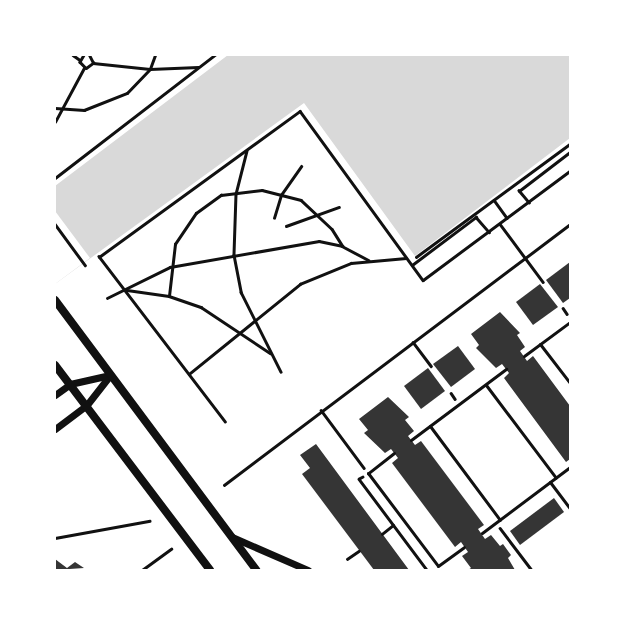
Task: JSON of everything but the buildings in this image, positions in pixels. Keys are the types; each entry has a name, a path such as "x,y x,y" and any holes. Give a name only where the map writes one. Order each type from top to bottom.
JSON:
{"main road":[{"path":"55,300 256,570"},
{"path":"55,365 210,570"}],"street":[{"path":"55,395 70,384 110,375"},
{"path":"55,430 86,406 110,375"},
{"path":"232,537 308,570"}],"lane":[{"path":"524,356 570,322"},
{"path":"540,344 570,383"},
{"path":"411,440 506,369"},
{"path":"486,385 556,478"},
{"path":"430,426 500,520"},
{"path":"394,453 368,473 438,566 464,546"},
{"path":"482,533 570,467"},
{"path":"550,482 570,509"}],"path":[{"path":"73,55 80,60 84,68"},
{"path":"80,60 84,55"},
{"path":"90,55 94,64"},
{"path":"55,108 64,110 84,110 127,93 150,69 154,55"},
{"path":"55,178 215,55"},
{"path":"55,122 64,110 84,68 94,64 150,69 199,67"},
{"path":"225,422 127,290 99,257 247,151 300,111 423,280 570,171"},
{"path":"416,257 570,144"},
{"path":"247,151 236,194 234,255 241,292 281,372"},
{"path":"528,203 519,190 570,152"},
{"path":"274,218 281,195 301,166"},
{"path":"169,296 170,268 175,244 196,213 221,195 262,190 301,200 332,229 342,246"},
{"path":"494,200 507,218"},
{"path":"286,226 339,207"},
{"path":"412,265 476,217 489,232"},
{"path":"55,224 84,265"},
{"path":"500,224 543,282"},
{"path":"224,485 321,410 570,224"},
{"path":"107,298 127,290 170,268 234,255 318,241 342,246 368,260"},
{"path":"189,374 300,284 351,263 368,260 406,258"},
{"path":"127,290 169,296 201,307 242,332 271,353"},
{"path":"563,308 570,318"},
{"path":"413,342 431,366"},
{"path":"321,410 368,473 359,480 426,570"},
{"path":"382,534 402,518"},
{"path":"55,538 149,521"},
{"path":"505,534 531,568"},
{"path":"142,570 171,549"},
{"path":"347,560 359,551"}],"shaded area":[{"path":"228,55 570,55 570,138 415,256 304,103 55,284 55,186"}],"pier":[{"path":"55,211 90,258 55,284"}]}
